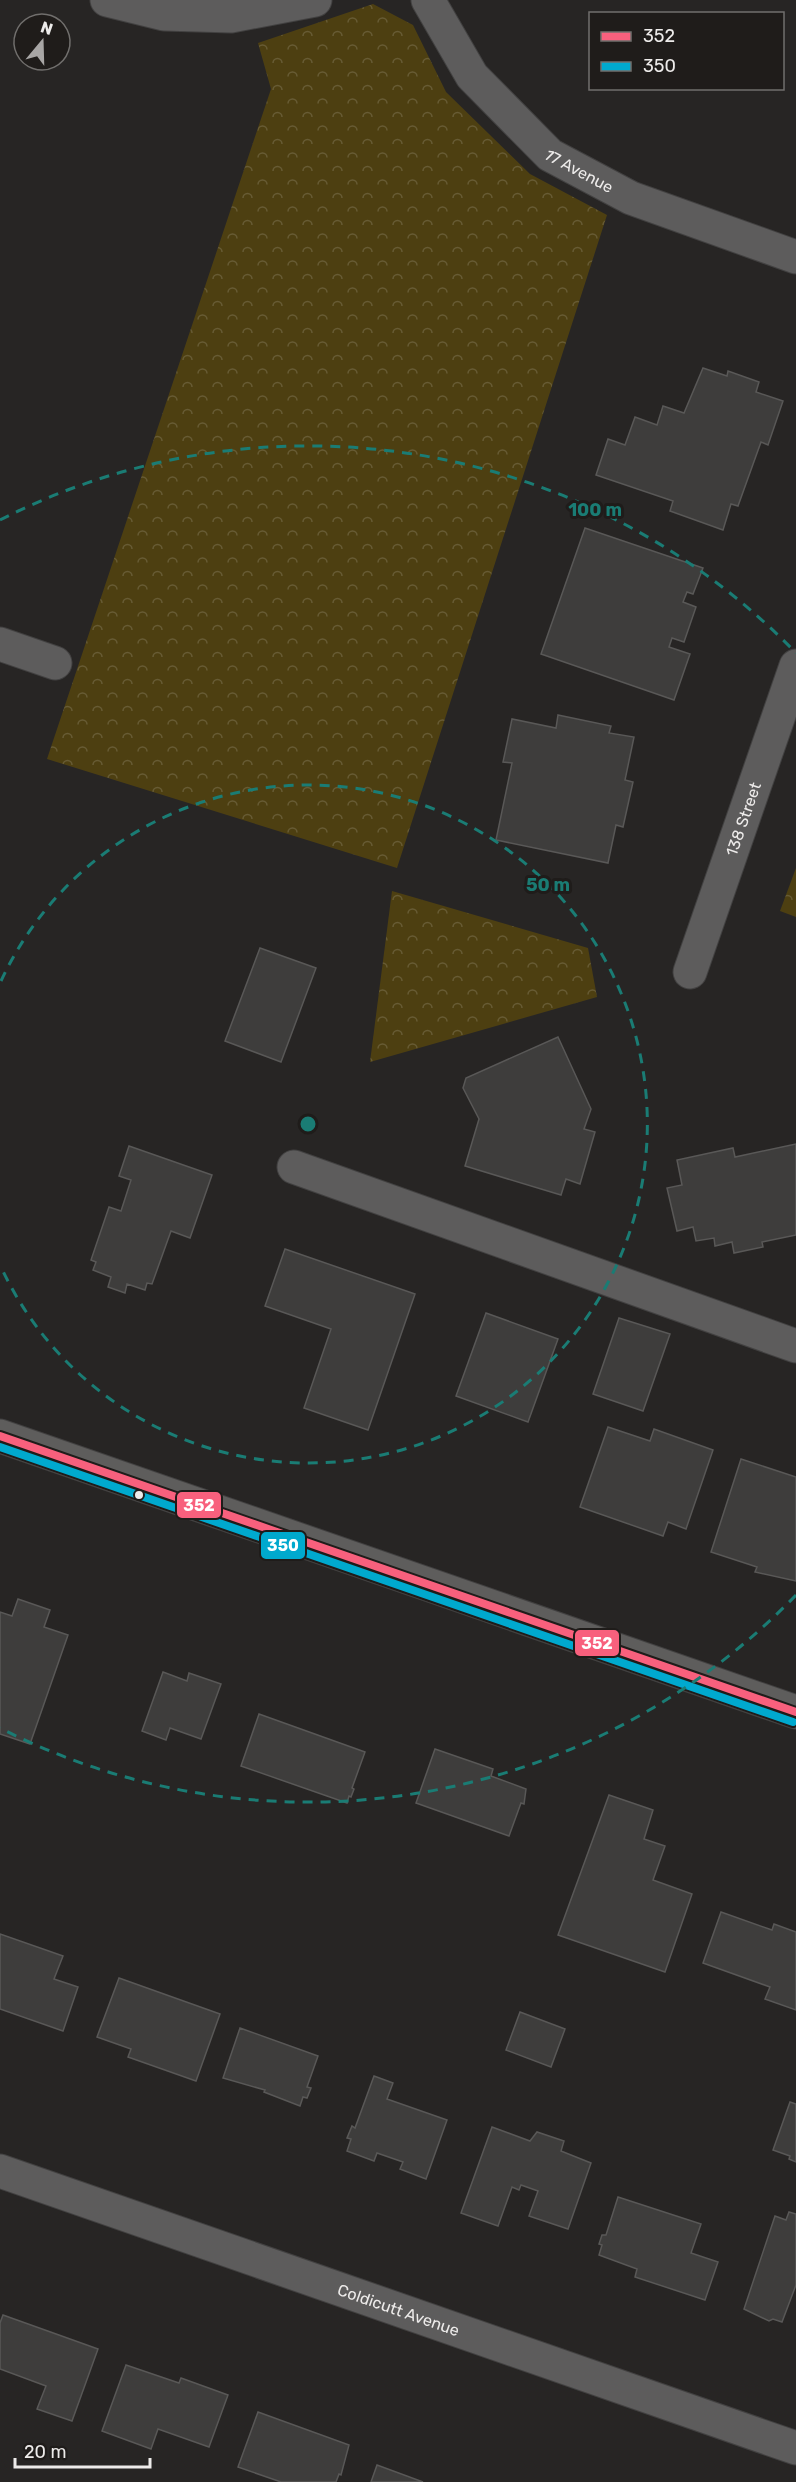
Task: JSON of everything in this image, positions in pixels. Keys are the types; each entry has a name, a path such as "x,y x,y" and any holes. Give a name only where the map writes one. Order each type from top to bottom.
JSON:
{"main road":[{"path":"0,1436 796,1712"}],"street":[{"path":"107,0 164,14 231,16 315,0"},
{"name":"17 Avenue","path":"428,0 472,76 550,155 631,198 796,257"},
{"path":"0,644 55,663"},
{"name":"138 Street","path":"690,972 796,666"},
{"path":"294,1167 796,1346"},
{"name":"Coldicutt Avenue","path":"0,2171 796,2448"}],"green space":[{"path":"373,4 413,25 446,92 530,174 607,215 397,868 47,759 271,89 258,43"},
{"path":"796,868 796,917 780,911"},
{"path":"392,891 588,948 597,997 370,1062"}],"building":[{"path":"703,368 727,376 728,371 759,382 756,392 783,401 768,445 761,442 738,506 731,504 723,530 670,511 673,501 596,475 608,439 625,445 635,417 657,425 663,406 684,413"},
{"path":"585,528 703,568 693,594 687,592 683,602 696,607 684,642 672,638 669,647 690,654 674,700 541,654"},
{"path":"558,715 611,726 609,733 634,737 625,780 633,782 623,827 616,825 608,863 496,840 512,763 503,762 512,719 556,728"},
{"path":"260,948 316,968 281,1062 225,1041"},
{"path":"558,1037 591,1109 584,1129 595,1132 580,1184 566,1179 561,1195 465,1166 479,1119 463,1088 466,1078"},
{"path":"796,1144 796,1235 762,1242 763,1247 734,1253 732,1242 715,1246 714,1238 696,1241 693,1227 677,1231 667,1188 682,1185 677,1160 733,1148 735,1157"},
{"path":"129,1146 212,1175 190,1238 171,1231 152,1284 147,1283 145,1290 127,1284 125,1293 108,1287 111,1277 93,1270 96,1262 91,1260 109,1207 121,1211 131,1180 119,1176"},
{"path":"285,1249 415,1294 368,1430 304,1408 331,1329 265,1306"},
{"path":"486,1313 558,1339 528,1422 456,1396"},
{"path":"619,1318 670,1334 643,1411 593,1394"},
{"path":"608,1427 650,1441 654,1429 713,1450 686,1529 668,1522 663,1536 580,1507"},
{"path":"741,1459 796,1477 796,1581 755,1572 757,1567 711,1552"},
{"path":"18,1599 50,1610 44,1627 68,1635 30,1744 0,1734 0,1612 12,1616"},
{"path":"163,1672 187,1681 189,1673 221,1684 201,1739 170,1728 166,1740 142,1731"},
{"path":"259,1714 365,1752 352,1788 354,1789 347,1803 241,1766"},
{"path":"435,1749 493,1769 491,1776 526,1789 524,1804 521,1803 509,1836 416,1803"},
{"path":"609,1795 653,1810 644,1839 665,1846 653,1880 692,1894 665,1972 558,1935"},
{"path":"721,1912 772,1930 774,1924 796,1932 796,2010 765,1999 770,1987 703,1963"},
{"path":"0,1934 63,1956 54,1979 78,1987 63,2031 0,2009"},
{"path":"119,1978 220,2014 196,2081 128,2057 131,2049 97,2037"},
{"path":"520,2012 565,2029 551,2067 506,2050"},
{"path":"240,2028 318,2056 307,2087 311,2088 307,2098 303,2097 300,2106 264,2092 265,2090 223,2078"},
{"path":"374,2076 393,2083 387,2099 447,2120 426,2179 400,2169 403,2162 377,2153 374,2161 347,2151 351,2139 347,2138 352,2126 355,2128"},
{"path":"790,2102 796,2104 796,2162 789,2159 790,2156 773,2150"},
{"path":"492,2127 530,2141 537,2132 564,2141 561,2151 591,2163 568,2229 529,2216 538,2191 521,2185 519,2190 512,2187 498,2226 461,2213"},
{"path":"618,2197 701,2224 691,2253 718,2262 705,2300 635,2277 637,2269 599,2255 602,2245 599,2244 602,2235 606,2235"},
{"path":"789,2212 796,2214 796,2285 782,2322 773,2319 769,2321 744,2309 775,2216 786,2220"},
{"path":"3,2315 98,2349 72,2421 37,2409 46,2386 0,2369 0,2323"},
{"path":"126,2365 179,2383 181,2378 228,2395 209,2447 158,2429 151,2449 102,2431"},
{"path":"258,2412 349,2445 341,2475 339,2474 336,2482 281,2482 238,2467"},
{"path":"377,2465 423,2482 371,2482"}],"transit line":[{"name":"352","path":"0,1436 796,1712"},
{"name":"350","path":"0,1447 793,1722"}]}
